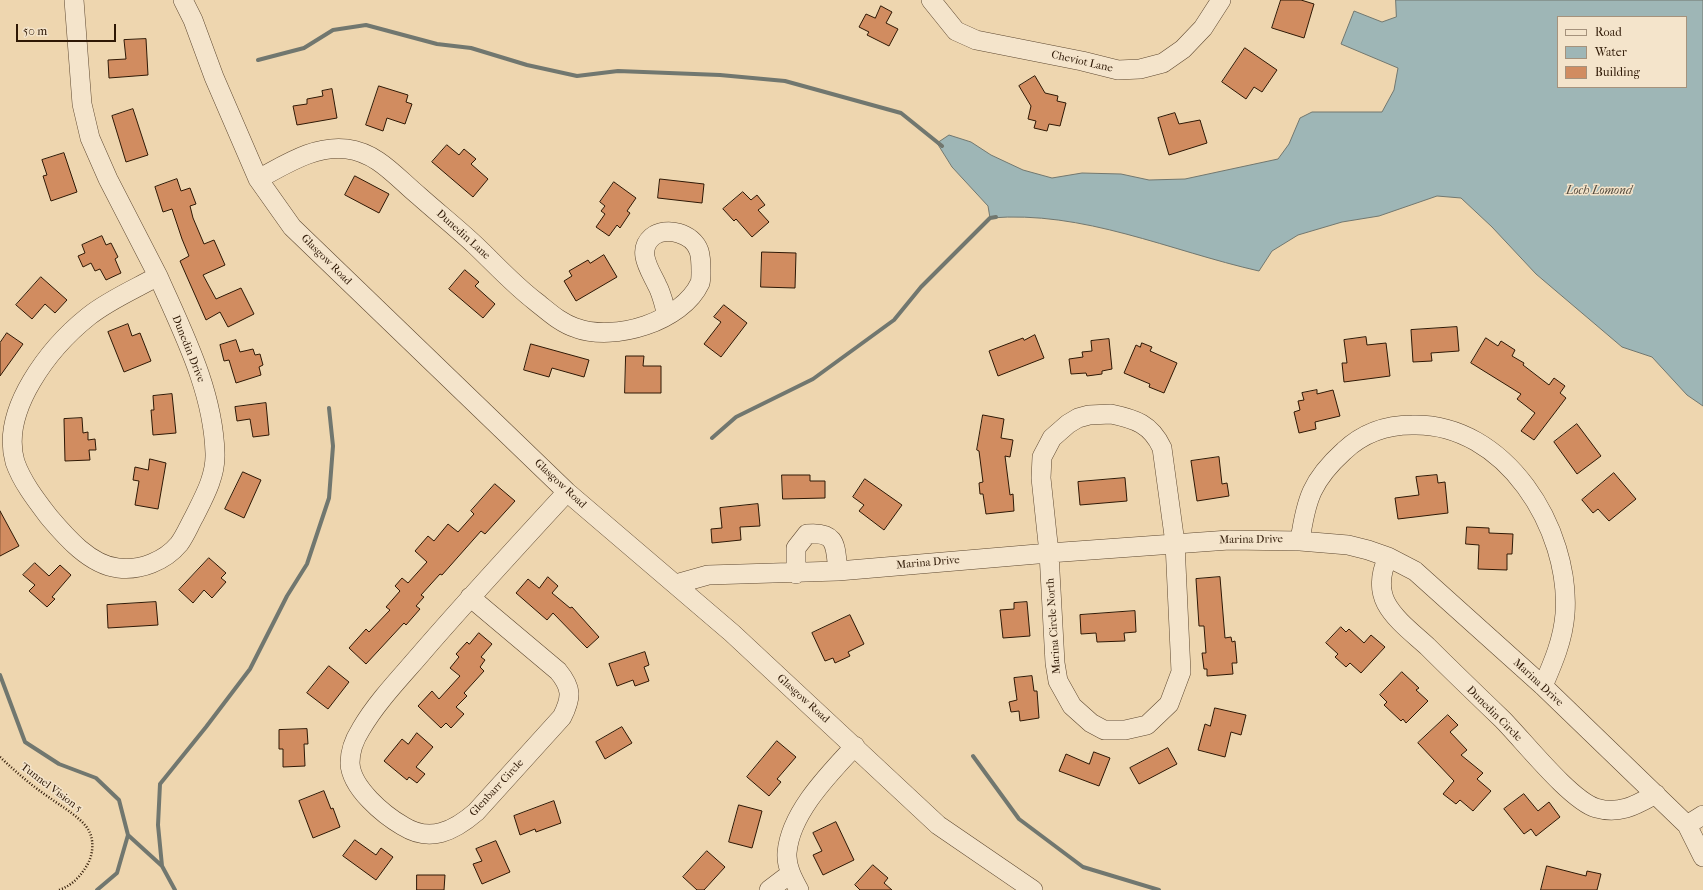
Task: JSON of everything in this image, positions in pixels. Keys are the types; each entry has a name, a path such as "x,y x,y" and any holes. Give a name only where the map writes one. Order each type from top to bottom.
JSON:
{"street":[{"name":"Dunedin Drive","path":"74,0 82,104 90,138 108,179 158,276 196,364 203,383 211,417 215,455 209,488 180,542 170,553 147,566 118,568 103,564 79,548 58,527 38,502 21,476 15,461 12,446 12,432 15,418 25,392 40,369 57,348 94,312 158,276"},
{"name":"Glasgow Road","path":"183,0 194,20 214,77 258,179 292,227 567,492 676,584 855,746 938,825 1033,890"},
{"name":"Cheviot Lane","path":"931,0 956,31 976,40 1118,70 1140,69 1163,63 1183,49 1203,28 1221,0"},
{"name":"Dunedin Lane","path":"258,179 311,152 346,148 364,153 382,163 475,245 512,281 558,320 575,328 595,333 620,332 646,325 667,315"},
{"name":"Marina Circle North","path":"1111,414 1124,417 1147,428 1156,436 1165,461 1175,543 1181,672 1169,704 1148,725 1125,730 1104,730 1090,723 1072,706 1058,682 1055,663 1049,553 1041,478 1042,457 1052,438 1068,424 1089,415 1111,414"},
{"path":"1300,540 1304,510 1310,494 1335,460 1352,444 1372,432 1394,425 1418,424 1443,427 1469,436 1494,453 1516,474 1534,500 1549,527 1560,556 1564,585 1565,614 1561,640 1543,686"},
{"name":"Glenbarr Circle","path":"470,597 558,671 567,682 570,693 568,705 557,722 476,812 462,824 439,833 426,835 414,833 389,817 364,793 353,774 350,765 352,745 374,708 470,597 567,492"},
{"path":"796,574 796,548 800,540 807,534 817,533 826,535 832,539 835,546 838,572"},
{"name":"Marina Drive","path":"676,584 708,575 838,572 1175,543 1236,540 1300,540 1348,545 1388,556 1415,571 1543,686 1656,794 1687,825 1703,857"},
{"name":"Dunedin Circle","path":"1388,556 1382,570 1380,585 1386,603 1404,625 1502,719 1578,797 1596,808 1613,811 1629,809 1656,794"},
{"path":"769,890 795,882 787,854 792,830 805,806 822,783 855,746"},
{"path":"1687,825 1703,815"}],"path":[{"name":"Tunnel Vision 5","path":"0,757 17,774 75,816 88,830 93,845 91,860 82,874 68,886 59,890"}],"water":[{"name":"Loch Lomond","path":"1396,0 1703,0 1703,406 1687,395 1652,357 1622,347 1536,274 1492,227 1461,198 1437,196 1379,216 1342,222 1298,235 1272,251 1259,271 1093,226 1059,220 1025,217 990,218 988,206 952,167 937,143 949,135 971,142 991,155 1023,170 1052,178 1082,173 1121,174 1149,180 1185,179 1278,159 1289,144 1300,118 1312,112 1382,112 1394,90 1398,68 1341,44 1354,11 1382,22 1396,17"}],"building":[{"path":"1281,0 1301,0 1314,4 1304,38 1272,28"},
{"path":"881,6 892,12 886,23 898,29 889,46 867,35 869,32 859,27 866,14 875,18"},
{"path":"146,39 148,75 109,78 108,60 126,59 124,40"},
{"path":"1245,48 1277,70 1262,92 1254,87 1246,99 1222,82"},
{"path":"1035,76 1045,93 1058,96 1057,101 1066,103 1060,126 1049,124 1047,131 1034,128 1036,121 1028,119 1031,106 1019,86"},
{"path":"379,86 408,95 406,102 412,104 405,124 387,118 383,131 366,125"},
{"path":"332,89 337,118 297,125 293,106 307,104 307,99 323,96 322,91"},
{"path":"133,109 148,155 126,162 112,116"},
{"path":"1175,113 1179,124 1200,120 1207,143 1169,155 1158,118"},
{"path":"447,145 459,155 464,149 476,159 471,164 488,179 473,197 432,162"},
{"path":"64,153 77,192 51,201 43,176 47,175 42,160"},
{"path":"355,176 389,194 379,213 345,195"},
{"path":"177,179 181,191 190,188 196,204 190,206 193,218 204,244 214,240 225,265 203,275 216,299 241,288 254,314 228,327 220,312 206,320 180,261 189,256 172,209 163,212 155,187"},
{"path":"660,179 704,184 702,203 658,198"},
{"path":"614,182 636,198 627,211 630,213 620,228 617,225 609,236 596,227 605,214 601,211 605,206 600,202"},
{"path":"743,192 751,200 757,195 765,205 758,210 769,222 752,237 736,219 734,221 723,209"},
{"path":"102,236 106,245 111,243 118,257 115,259 121,273 106,280 100,269 95,271 91,263 83,267 78,256 85,253 82,245"},
{"path":"762,252 796,253 795,288 761,287"},
{"path":"604,255 617,277 576,301 564,281 572,276 569,271 588,260 590,263"},
{"path":"465,270 479,282 475,286 495,304 483,318 449,289"},
{"path":"41,277 67,300 55,313 45,304 32,319 16,305"},
{"path":"724,305 747,323 721,357 704,344 721,322 714,317"},
{"path":"128,324 132,336 140,333 151,361 124,372 108,332"},
{"path":"1457,327 1459,351 1431,353 1432,361 1413,362 1411,330"},
{"path":"7,333 23,344 0,376 0,343"},
{"path":"1035,335 1044,358 998,376 989,351"},
{"path":"1366,337 1367,345 1386,343 1390,376 1344,382 1342,363 1347,363 1344,340"},
{"path":"1486,338 1498,346 1501,341 1515,350 1512,356 1524,363 1523,365 1549,385 1554,378 1565,386 1560,393 1566,398 1534,440 1521,431 1535,413 1517,399 1521,394 1471,363"},
{"path":"1109,339 1112,369 1102,371 1102,374 1087,376 1086,373 1071,374 1069,359 1083,357 1082,352 1092,351 1091,341"},
{"path":"236,340 240,352 253,349 255,355 260,354 263,365 259,367 261,375 236,383 229,360 224,361 220,345"},
{"path":"1142,343 1152,347 1150,351 1177,363 1164,393 1149,387 1150,384 1124,373 1136,345 1140,347"},
{"path":"531,344 589,360 584,377 552,368 549,377 524,370"},
{"path":"626,356 644,356 643,366 661,366 661,393 625,393"},
{"path":"1317,390 1317,394 1333,390 1340,416 1315,422 1316,429 1299,433 1294,412 1300,410 1298,401 1304,400 1302,393"},
{"path":"172,394 176,433 153,435 151,410 154,410 153,396"},
{"path":"266,403 269,435 253,437 250,419 237,421 235,407"},
{"path":"983,415 1004,419 1001,438 1013,440 1010,457 1005,456 1010,495 1013,494 1014,511 986,514 983,494 980,494 979,483 983,482 979,451 977,450"},
{"path":"82,418 83,433 88,432 88,440 95,439 96,450 89,450 90,460 65,461 64,419"},
{"path":"1577,424 1601,456 1577,474 1554,442"},
{"path":"1219,457 1222,484 1227,483 1229,496 1197,501 1191,461"},
{"path":"150,459 166,463 158,509 135,505 139,481 133,480 135,467 148,470"},
{"path":"243,472 261,480 244,518 225,509"},
{"path":"1614,473 1636,499 1609,521 1598,509 1593,513 1582,500"},
{"path":"782,475 810,475 810,481 825,481 825,498 783,499"},
{"path":"1437,475 1438,483 1445,482 1448,513 1398,519 1395,498 1419,495 1416,477"},
{"path":"1125,478 1127,501 1080,505 1078,482"},
{"path":"865,479 902,505 884,530 859,511 864,505 853,497"},
{"path":"495,484 515,501 485,534 481,531 442,575 440,574 421,595 424,597 416,606 420,609 406,625 404,623 366,664 349,648 366,629 369,632 390,610 386,607 400,591 395,586 402,578 408,583 427,562 415,551 428,536 434,541 448,524 458,532 474,514 471,511"},
{"path":"758,504 760,526 740,527 741,540 712,543 711,529 722,528 720,508"},
{"path":"0,511 19,546 0,556"},
{"path":"1467,527 1489,528 1489,533 1513,534 1512,554 1507,554 1507,570 1478,569 1479,545 1466,544"},
{"path":"209,558 226,573 221,578 226,582 212,598 204,590 193,603 179,590"},
{"path":"35,563 49,576 60,565 71,575 52,597 55,599 47,607 29,591 35,585 23,575"},
{"path":"548,577 558,586 552,593 570,608 572,607 599,637 587,648 553,613 547,620 516,593 528,579 539,588"},
{"path":"1220,577 1225,638 1231,637 1232,642 1235,641 1237,663 1232,663 1233,674 1207,676 1207,669 1204,669 1202,653 1206,653 1204,626 1199,626 1196,579"},
{"path":"156,602 158,625 108,628 107,605"},
{"path":"1027,602 1030,636 1003,638 1000,610 1014,609 1014,603"},
{"path":"1135,611 1136,632 1124,633 1125,641 1097,642 1096,633 1081,634 1080,615"},
{"path":"850,615 864,644 848,652 850,656 835,663 833,658 825,661 812,633"},
{"path":"1341,627 1346,632 1349,629 1364,643 1371,635 1385,647 1361,673 1350,663 1346,667 1335,657 1338,654 1326,643"},
{"path":"479,633 492,644 481,657 485,660 480,667 484,671 464,693 467,696 456,707 464,714 451,728 446,723 441,728 418,706 432,691 439,699 460,676 450,668 459,657 456,654 467,642 469,644"},
{"path":"645,652 649,665 644,667 649,681 635,686 633,680 617,686 609,664"},
{"path":"329,666 349,682 328,709 307,693"},
{"path":"1402,672 1419,688 1416,690 1428,701 1406,723 1403,719 1401,721 1384,705 1387,702 1380,695"},
{"path":"1032,676 1034,691 1037,691 1039,718 1020,721 1019,711 1011,712 1009,702 1017,700 1014,678"},
{"path":"1215,708 1246,715 1241,735 1231,732 1225,757 1198,750 1205,724 1210,726"},
{"path":"1448,715 1458,725 1450,732 1467,750 1461,755 1483,773 1477,779 1491,791 1473,811 1460,800 1456,804 1443,794 1454,781 1418,743"},
{"path":"622,727 632,743 605,759 596,742"},
{"path":"307,729 308,744 304,744 305,766 283,767 283,749 279,749 279,730"},
{"path":"417,733 433,747 416,767 425,774 417,783 409,777 407,780 384,761 402,739 408,744"},
{"path":"777,741 796,757 777,779 781,782 769,796 747,777"},
{"path":"1168,748 1177,764 1139,784 1130,768"},
{"path":"1094,752 1110,758 1099,786 1059,771 1066,754 1089,764"},
{"path":"324,791 331,809 333,808 340,827 313,838 299,801"},
{"path":"1524,794 1538,811 1549,802 1560,817 1536,836 1531,829 1524,834 1504,809"},
{"path":"554,801 561,823 536,832 535,829 520,835 514,816"},
{"path":"739,805 762,811 752,848 729,842"},
{"path":"836,822 854,860 823,875 813,855 822,851 813,833"},
{"path":"355,840 376,855 381,848 393,857 376,880 343,856"},
{"path":"496,841 510,872 482,884 473,864 482,861 476,849"},
{"path":"707,851 725,867 704,890 697,890 683,877"},
{"path":"873,865 888,878 884,883 892,890 860,890 855,885"},
{"path":"1547,866 1586,876 1587,871 1601,874 1597,890 1541,890"},
{"path":"417,875 445,875 444,890 417,890"}],"waterway":[{"path":"258,60 304,48 333,30 366,25 437,44 471,48 527,65 577,76 618,71 720,75 785,81 901,113 942,146"},
{"path":"712,438 736,417 813,379 894,320 921,287 990,218 996,217"},
{"path":"162,866 158,825 160,784 250,669 287,596 307,564 329,498 333,446 329,408"},
{"path":"0,675 25,742 59,764 96,778 119,800 128,835 162,866 175,890"},
{"path":"973,756 1019,819 1083,867 1159,890"},
{"path":"97,890 117,873 128,835"}]}
